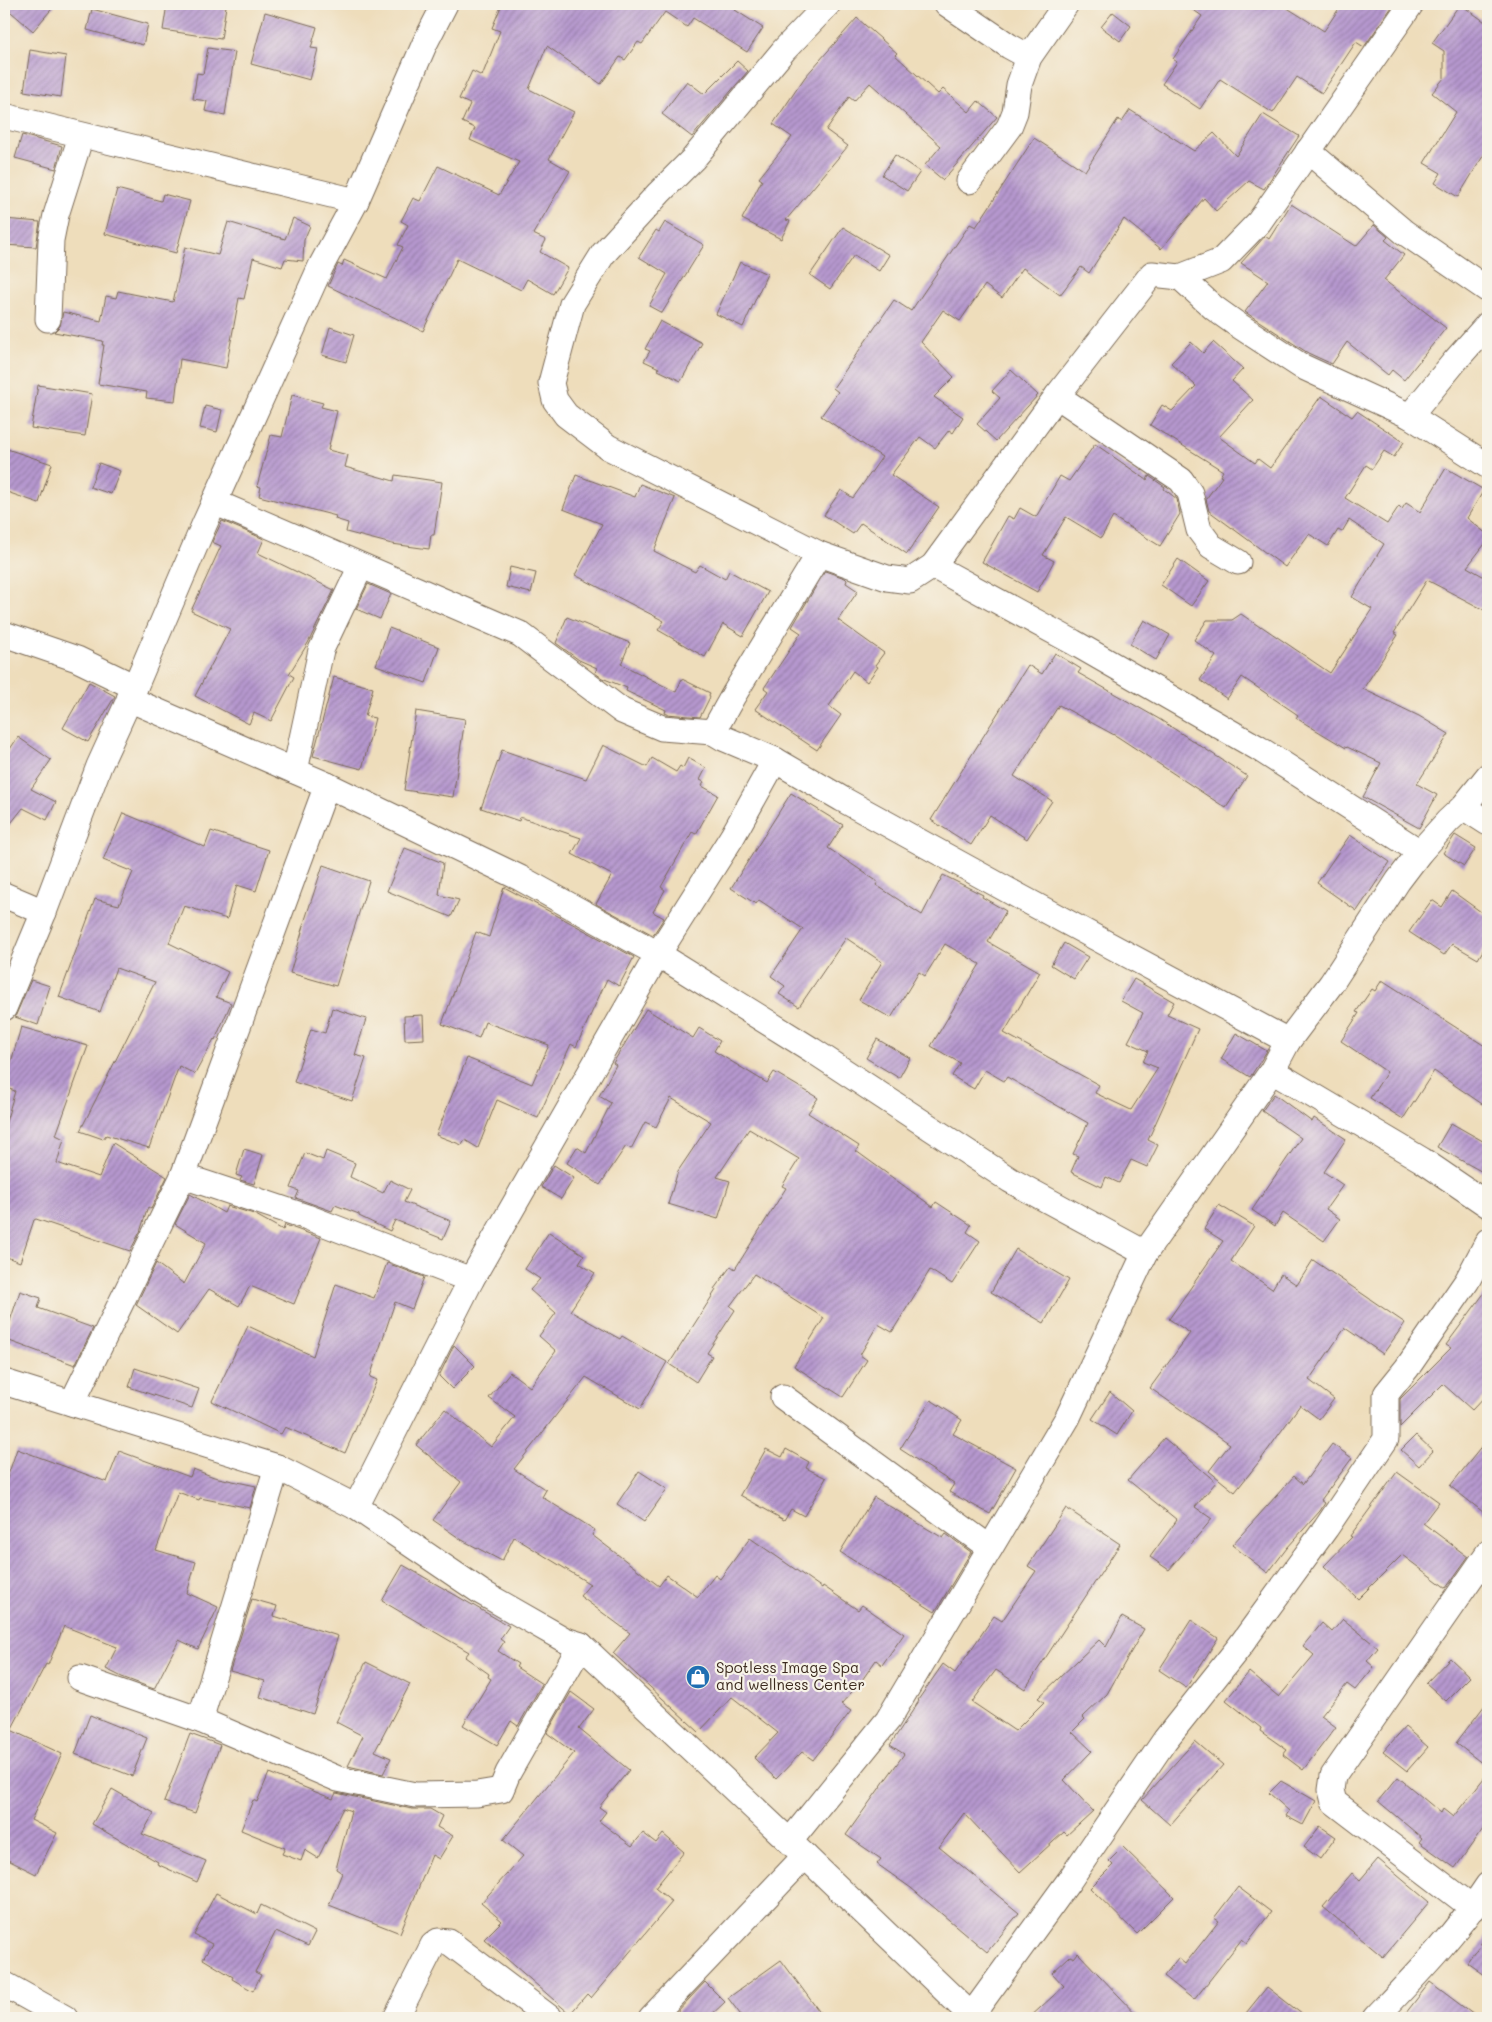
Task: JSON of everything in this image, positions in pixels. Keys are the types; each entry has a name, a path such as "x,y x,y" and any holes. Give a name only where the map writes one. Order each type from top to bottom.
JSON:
{"street":[{"path":"4,1008 44,912 99,766 214,502 322,266 356,202 425,43 445,4"},
{"path":"828,4 784,50 693,159 603,254 572,304 551,382 555,400 566,415 608,447 819,554 887,578 910,581 933,566 1057,396 1152,274 1180,277 1221,261 1259,222 1411,4"},
{"path":"946,4 1029,57"},
{"path":"969,181 1008,127 1015,112 1019,85 1029,57 1066,4"},
{"path":"4,116 356,202"},
{"path":"48,319 51,240 56,215 81,136"},
{"path":"1308,151 1404,232 1488,290"},
{"path":"1180,277 1214,308 1301,366 1410,416 1488,466"},
{"path":"1410,416 1488,324"},
{"path":"1057,396 1180,480 1190,493 1199,530 1211,546 1238,562"},
{"path":"214,502 520,634 622,711 662,728 713,732 722,738 775,760 1022,898 1288,1041"},
{"path":"713,732 819,554"},
{"path":"295,771 321,650 361,566"},
{"path":"933,566 1073,642 1258,748 1420,852"},
{"path":"4,634 77,659 132,693 520,878 658,954 812,1050 1010,1180 1145,1253"},
{"path":"356,1507 471,1280 658,954 732,837 775,760"},
{"path":"651,2018 797,1849 888,1720 1068,1417 1145,1253 1272,1071 1288,1041 1331,984 1398,880 1420,852 1463,807 1488,776"},
{"path":"72,1403 183,1176 327,785"},
{"path":"1463,807 1488,823"},
{"path":"4,895 44,912"},
{"path":"1272,1071 1422,1160 1488,1205"},
{"path":"183,1176 307,1217 471,1280"},
{"path":"4,1382 277,1468 356,1507 481,1592 565,1640 581,1645 972,2017 1069,1881 1165,1740 1240,1646 1326,1528 1386,1439 1386,1394 1407,1368 1467,1281 1488,1241"},
{"path":"783,1397 990,1548"},
{"path":"200,1720 277,1468"},
{"path":"1473,1908 1334,1802 1331,1790 1333,1776 1488,1553"},
{"path":"80,1678 200,1720 338,1779 415,1795 477,1794 501,1790 508,1773 581,1645"},
{"path":"1375,2018 1415,1976 1473,1908 1488,1885"},
{"path":"396,2018 432,1945 438,1941 449,1942 550,2018"},
{"path":"4,1984 65,2018"}],"building":[{"path":"4,4 56,4 33,31"},
{"path":"167,4 226,6 221,39 163,30"},
{"path":"502,4 739,4 735,10 763,28 747,52 693,18 687,27 665,12 642,44 638,42 625,60 620,57 601,84 547,46 529,89 574,112 549,159 570,171 533,234 546,240 540,252 568,268 553,294 527,279 521,290 457,259 423,331 328,286 338,264 342,266 344,260 387,279 403,247 398,245 408,225 401,221 413,198 420,201 438,166 499,195 519,162 470,140 475,128 462,122 470,104 459,99 472,71 482,76 500,31 492,28"},
{"path":"1185,4 1281,4 1324,31 1342,4 1394,4 1364,47 1356,42 1322,93 1297,77 1273,113 1220,79 1200,109 1162,84 1177,62 1173,59 1202,16"},
{"path":"1460,4 1488,24 1488,148 1458,197 1435,183 1441,173 1424,163 1456,112 1432,93 1444,78 1444,51 1432,43"},
{"path":"92,9 148,24 143,45 87,30"},
{"path":"265,12 317,27 311,48 318,49 310,80 251,64"},
{"path":"1113,12 1131,26 1120,41 1101,27"},
{"path":"857,18 897,53 895,55 938,94 943,89 969,112 978,101 997,117 943,180 925,165 941,146 870,83 854,101 849,97 826,130 848,146 786,220 790,221 781,239 742,219 762,180 759,178 792,137 773,124 805,77"},
{"path":"208,48 235,52 225,115 205,111 207,101 193,99 197,73 203,74"},
{"path":"30,50 66,56 61,97 24,91"},
{"path":"737,61 748,71 692,137 662,114 687,81 704,94"},
{"path":"1130,110 1194,151 1214,133 1236,156 1263,114 1299,136 1264,189 1249,181 1216,211 1204,198 1161,249 1124,219 1089,273 1081,267 1060,295 1023,268 1002,298 985,285 960,321 943,310 921,342 954,377 934,397 963,417 953,433 949,430 935,448 920,437 891,475 939,507 907,554 861,523 853,534 824,515 841,490 853,498 882,457 821,416 838,392 833,388 894,300 911,311 970,224 976,227 1034,138 1085,171 1118,119 1122,122"},
{"path":"22,135 62,146 56,169 15,158"},
{"path":"895,155 920,172 907,191 882,175"},
{"path":"117,189 161,201 163,194 190,201 176,253 105,234"},
{"path":"1291,204 1356,246 1374,225 1388,237 1385,240 1404,255 1384,280 1446,328 1404,380 1392,370 1388,375 1347,342 1332,364 1308,353 1245,312 1268,281 1241,263 1265,236 1269,239"},
{"path":"293,218 310,226 304,240 303,261 285,259 282,267 253,258 244,299 239,298 226,368 180,359 175,401 146,398 147,392 98,384 103,341 54,332 60,326 63,312 101,321 106,296 116,298 118,291 173,302 185,247 218,255 228,222 285,239"},
{"path":"4,219 40,222 36,247 4,245"},
{"path":"665,222 704,245 662,313 649,306 667,274 639,257 656,230 659,232"},
{"path":"843,227 889,255 879,271 854,255 830,289 810,275"},
{"path":"740,262 767,274 743,327 716,314"},
{"path":"660,321 702,343 681,381 644,361 650,351 645,349"},
{"path":"330,327 354,335 346,362 322,355"},
{"path":"1191,342 1203,353 1213,342 1243,369 1232,381 1253,400 1219,437 1255,463 1258,459 1270,468 1321,396 1352,417 1357,411 1404,442 1394,457 1384,451 1372,469 1366,465 1345,498 1387,524 1399,506 1402,509 1406,503 1420,512 1446,468 1484,490 1467,518 1488,535 1488,540 1467,567 1488,579 1488,612 1427,580 1394,633 1398,635 1363,689 1419,716 1449,734 1417,784 1437,795 1419,828 1363,797 1381,763 1346,748 1296,718 1298,715 1242,677 1227,699 1200,680 1216,656 1194,640 1207,620 1232,620 1241,614 1330,673 1372,609 1352,597 1384,544 1349,520 1342,532 1338,530 1328,546 1309,534 1285,567 1209,511 1206,499 1222,477 1220,476 1223,471 1150,425 1162,405 1172,411 1196,386 1171,363"},
{"path":"1011,370 1038,395 996,441 977,424 1000,398 992,391"},
{"path":"38,385 92,394 85,436 31,428"},
{"path":"292,395 323,403 321,407 337,411 328,450 348,455 345,467 394,481 395,475 442,482 434,535 431,535 429,549 392,544 346,532 348,523 335,519 336,516 259,496 261,487 257,486 271,435 282,437"},
{"path":"205,406 222,410 217,432 200,428"},
{"path":"1095,444 1147,480 1149,476 1165,487 1164,489 1177,499 1180,514 1160,546 1113,517 1101,538 1066,517 1043,555 1054,561 1037,592 982,562 1008,516 1014,519 1020,508 1036,517 1060,476 1069,481"},
{"path":"4,448 52,464 39,503 4,491"},
{"path":"99,463 120,471 111,494 90,487"},
{"path":"576,475 635,497 640,484 675,498 654,551 695,572 700,565 725,579 729,571 768,592 743,636 723,624 705,657 658,630 664,621 575,575 602,524 563,509"},
{"path":"222,521 264,539 258,553 334,590 308,643 289,674 294,677 271,721 254,713 249,724 195,696 230,629 191,611 221,546 212,542"},
{"path":"1178,559 1209,581 1191,606 1161,585"},
{"path":"510,567 536,573 531,593 506,587"},
{"path":"825,571 845,578 847,580 846,583 858,591 838,620 884,653 875,665 878,667 867,682 853,671 829,706 841,715 817,750 755,709 768,691 764,688 801,633 792,627"},
{"path":"368,584 391,594 380,619 356,609"},
{"path":"567,617 630,643 621,664 676,692 682,679 710,693 710,697 700,717 667,714 665,713 666,710 626,691 627,688 602,678 595,673 597,668 579,660 556,643"},
{"path":"1144,620 1170,635 1156,660 1130,644"},
{"path":"389,628 439,647 426,683 376,665"},
{"path":"1055,653 1081,669 1078,673 1159,719 1247,776 1226,808 1118,737 1059,705 1014,776 1052,801 1027,839 990,815 971,845 931,820 1028,665 1042,674"},
{"path":"334,677 373,688 365,716 375,718 362,769 313,756"},
{"path":"89,682 115,696 88,742 63,728"},
{"path":"416,711 465,719 453,797 404,790"},
{"path":"18,737 51,760 31,789 56,802 47,820 23,808 4,832 4,758"},
{"path":"603,745 647,767 652,758 676,772 680,766 683,768 688,758 706,768 700,780 704,782 702,786 718,795 696,834 692,832 661,887 665,890 653,912 664,918 653,935 596,904 612,875 572,854 581,838 520,817 519,821 481,808 502,750 586,779"},
{"path":"791,793 843,825 828,848 878,882 876,885 922,915 943,875 983,895 982,897 1006,911 988,942 1040,972 1004,1033 1099,1085 1095,1093 1131,1110 1158,1068 1143,1062 1148,1051 1128,1042 1143,1013 1121,1001 1134,979 1174,1002 1167,1015 1198,1029 1148,1140 1158,1145 1147,1167 1131,1160 1119,1183 1106,1177 1102,1187 1071,1172 1078,1156 1073,1154 1088,1123 1007,1077 1004,1081 985,1070 974,1089 952,1076 960,1063 931,1046 980,964 945,944 925,976 919,972 891,1018 859,1000 882,962 846,938 799,1007 779,994 785,986 771,976 803,929 759,900 756,904 731,888"},
{"path":"123,813 205,847 211,831 269,850 256,891 237,885 227,919 184,906 169,943 228,972 216,997 231,1003 215,1040 195,1074 179,1066 149,1148 106,1135 103,1139 80,1131 155,982 116,968 100,1012 59,997 95,899 119,905 133,872 103,860"},
{"path":"1350,835 1390,862 1357,911 1317,883"},
{"path":"1455,835 1476,848 1464,866 1443,853"},
{"path":"405,848 443,863 439,895 459,900 451,917 387,891"},
{"path":"323,865 369,881 336,986 290,973"},
{"path":"504,887 634,957 619,986 607,979 576,1047 571,1044 538,1118 497,1100 478,1148 465,1140 462,1145 436,1135 467,1058 532,1084 549,1045 485,1022 479,1038 442,1024 476,932 489,937"},
{"path":"1452,891 1488,917 1488,942 1478,959 1452,944 1444,955 1409,932 1432,900 1442,907"},
{"path":"1064,943 1088,957 1074,979 1051,965"},
{"path":"31,980 50,986 38,1025 15,1017"},
{"path":"1382,980 1488,1048 1488,1108 1434,1071 1403,1119 1370,1098 1387,1072 1341,1041 1359,1013 1356,1012 1372,989 1375,991"},
{"path":"332,1008 366,1019 355,1055 366,1058 352,1101 294,1082 311,1029 325,1033"},
{"path":"646,1009 693,1038 699,1028 720,1041 714,1051 767,1083 774,1072 818,1098 808,1113 859,1146 856,1151 933,1207 936,1202 971,1225 967,1232 980,1241 952,1284 930,1270 892,1332 878,1324 860,1355 867,1360 843,1397 794,1366 824,1318 754,1274 730,1306 735,1310 707,1353 712,1356 696,1382 669,1364 716,1290 714,1289 731,1266 735,1269 786,1188 782,1186 799,1159 749,1129 717,1177 730,1181 718,1219 668,1204 678,1171 711,1122 671,1098 656,1127 645,1122 631,1149 626,1146 600,1185 567,1163 577,1147 586,1153 611,1103 599,1096 616,1065 613,1063"},
{"path":"423,1015 424,1039 405,1040 404,1016"},
{"path":"21,1027 88,1046 56,1135 64,1139 57,1163 99,1177 113,1143 167,1177 151,1209 148,1207 140,1232 130,1251 36,1219 34,1220 20,1262 4,1256 4,1129 15,1091 4,1087"},
{"path":"1236,1033 1267,1051 1250,1077 1221,1059"},
{"path":"877,1039 910,1058 899,1078 866,1058"},
{"path":"1274,1094 1312,1122 1314,1118 1346,1139 1324,1172 1343,1185 1326,1209 1340,1219 1324,1241 1283,1213 1275,1226 1252,1210 1301,1138 1262,1111"},
{"path":"1451,1123 1488,1144 1488,1175 1437,1147"},
{"path":"244,1149 263,1155 254,1184 240,1180 242,1177 236,1175"},
{"path":"326,1151 355,1163 350,1177 383,1193 390,1180 410,1190 404,1202 451,1221 443,1239 395,1220 390,1231 359,1216 359,1214 335,1205 332,1211 296,1198 299,1191 291,1188 305,1153 323,1160"},
{"path":"554,1165 574,1178 561,1199 541,1187"},
{"path":"190,1194 224,1213 227,1206 254,1214 283,1230 285,1225 321,1238 294,1304 250,1286 239,1306 209,1289 177,1334 136,1305 156,1263 184,1284 206,1243 175,1224"},
{"path":"1219,1205 1254,1226 1231,1261 1272,1289 1281,1274 1297,1285 1313,1260 1405,1323 1383,1354 1345,1328 1309,1380 1334,1399 1319,1419 1300,1405 1235,1492 1209,1471 1230,1444 1150,1388 1190,1333 1169,1319 1223,1241 1204,1229"},
{"path":"549,1232 584,1255 579,1263 595,1273 570,1311 620,1339 622,1336 667,1362 640,1409 586,1377 514,1469 546,1490 542,1497 595,1530 592,1535 659,1586 667,1575 698,1597 715,1575 720,1579 750,1538 822,1588 823,1586 858,1610 862,1605 904,1634 882,1665 876,1660 860,1683 841,1704 851,1711 813,1760 802,1752 776,1779 754,1758 778,1733 732,1697 699,1732 613,1653 630,1633 580,1596 590,1584 514,1537 502,1561 462,1540 433,1520 461,1482 416,1445 445,1409 491,1447 515,1417 489,1398 510,1372 530,1387 556,1351 539,1336 556,1313 530,1290 540,1279 525,1269"},
{"path":"1016,1249 1069,1280 1044,1323 991,1292"},
{"path":"387,1263 424,1277 412,1309 395,1302 370,1377 377,1380 345,1453 285,1427 281,1434 212,1401 248,1326 313,1356 336,1284 374,1298"},
{"path":"1488,1288 1488,1393 1472,1410 1443,1384 1400,1427 1400,1399 1451,1348 1446,1345"},
{"path":"20,1291 41,1298 38,1308 93,1328 75,1365 4,1339"},
{"path":"454,1345 475,1366 452,1389 439,1376"},
{"path":"135,1368 199,1389 192,1408 129,1387"},
{"path":"1110,1392 1132,1411 1117,1435 1092,1419"},
{"path":"931,1400 962,1420 953,1434 1016,1468 990,1514 949,1492 954,1484 900,1449"},
{"path":"1416,1435 1433,1451 1419,1466 1401,1450"},
{"path":"1164,1438 1216,1482 1195,1507 1212,1519 1169,1570 1150,1557 1177,1520 1128,1480"},
{"path":"1488,1439 1488,1516 1450,1486"},
{"path":"1332,1444 1352,1458 1321,1500 1325,1503 1320,1511 1287,1548 1268,1573 1232,1545 1294,1476 1303,1484"},
{"path":"17,1449 107,1482 119,1451 190,1477 193,1469 214,1477 256,1486 250,1508 200,1498 199,1500 178,1492 156,1550 196,1562 187,1593 218,1607 198,1649 179,1640 154,1689 106,1669 117,1647 64,1626 48,1665 46,1664 11,1730 62,1754 31,1820 57,1833 36,1874 4,1858 4,1487"},
{"path":"766,1449 782,1457 786,1449 809,1462 806,1468 826,1478 804,1516 791,1509 784,1520 740,1495"},
{"path":"639,1471 667,1489 644,1522 617,1504"},
{"path":"1397,1472 1439,1502 1423,1523 1468,1557 1446,1588 1402,1555 1358,1599 1324,1566 1352,1537 1350,1536"},
{"path":"874,1497 943,1538 946,1534 971,1552 935,1612 840,1552"},
{"path":"1066,1508 1120,1544 1025,1689 996,1670 972,1702 1015,1731 1044,1702 1038,1698 1099,1640 1106,1647 1122,1617 1144,1629 1107,1694 1083,1717 1085,1719 1072,1732 1092,1751 1064,1780 1093,1811 1067,1835 1064,1832 1020,1872 964,1813 939,1847 1019,1913 987,1952 911,1888 877,1864 881,1859 846,1835 904,1754 890,1745 918,1700 943,1664 955,1673 994,1616 1002,1621 1036,1571 1028,1566"},
{"path":"403,1565 509,1626 500,1639 504,1642 498,1651 518,1664 516,1667 542,1684 518,1726 511,1721 497,1745 463,1725 491,1679 488,1677 489,1674 465,1657 469,1652 382,1601"},
{"path":"252,1599 277,1606 274,1616 338,1636 313,1714 260,1697 265,1681 230,1671"},
{"path":"1343,1619 1378,1648 1367,1661 1374,1667 1355,1690 1347,1684 1321,1716 1336,1727 1303,1770 1283,1755 1287,1750 1260,1731 1261,1728 1226,1700 1249,1672 1279,1697 1314,1655 1303,1646 1322,1623 1332,1632"},
{"path":"1191,1620 1218,1638 1186,1688 1159,1670"},
{"path":"1450,1658 1470,1677 1446,1701 1426,1683"},
{"path":"366,1662 410,1684 375,1751 391,1758 383,1774 348,1766 363,1736 336,1722"},
{"path":"571,1692 594,1709 579,1729 629,1770 599,1807 606,1812 599,1821 632,1846 643,1833 656,1843 663,1834 684,1852 655,1888 672,1902 591,1998 587,1994 570,2014 484,1939 502,1921 481,1903 523,1856 503,1840 574,1753 547,1733"},
{"path":"1488,1701 1488,1768 1456,1743"},
{"path":"90,1715 147,1738 132,1776 75,1754"},
{"path":"1405,1727 1428,1747 1407,1771 1383,1752"},
{"path":"190,1734 220,1745 195,1813 164,1802"},
{"path":"1195,1741 1223,1765 1170,1825 1142,1800"},
{"path":"269,1773 333,1799 336,1793 412,1809 430,1809 442,1816 437,1827 453,1836 439,1859 432,1855 400,1933 329,1905 342,1873 336,1869 351,1811 343,1808 318,1858 305,1850 301,1861 282,1854 285,1848 241,1830 253,1800 257,1802"},
{"path":"1488,1773 1488,1822 1455,1868 1419,1842 1422,1838 1378,1801 1398,1777 1441,1813 1443,1809 1453,1817"},
{"path":"1281,1781 1316,1801 1303,1825 1286,1816 1289,1811 1269,1793"},
{"path":"112,1789 154,1813 142,1834 206,1861 197,1882 157,1864 158,1862 92,1824"},
{"path":"1320,1826 1336,1837 1320,1859 1304,1847"},
{"path":"1123,1847 1174,1897 1137,1934 1090,1888 1113,1865 1109,1861"},
{"path":"1378,1859 1429,1902 1383,1957 1323,1907 1352,1873 1360,1880"},
{"path":"1238,1887 1271,1912 1247,1943 1242,1939 1194,2000 1164,1976 1178,1958 1185,1964 1219,1921 1214,1918"},
{"path":"216,1893 257,1914 261,1905 315,1932 308,1946 276,1931 255,1972 261,1975 253,1991 203,1959 212,1944 194,1935"},
{"path":"1488,1933 1488,1978 1467,1963"},
{"path":"1078,1953 1140,2018 1029,2018 1064,1986 1052,1973 1070,1956 1074,1958"},
{"path":"781,1960 824,2018 743,2018 728,1998"},
{"path":"705,1982 725,2002 708,2018 678,2018 674,2015"},
{"path":"1430,1982 1478,2018 1402,2018"},
{"path":"1267,1987 1307,2018 1242,2018"}],"place":[{"name":"Spotless Image Spa and wellness Center","path":"698,1677"}]}
